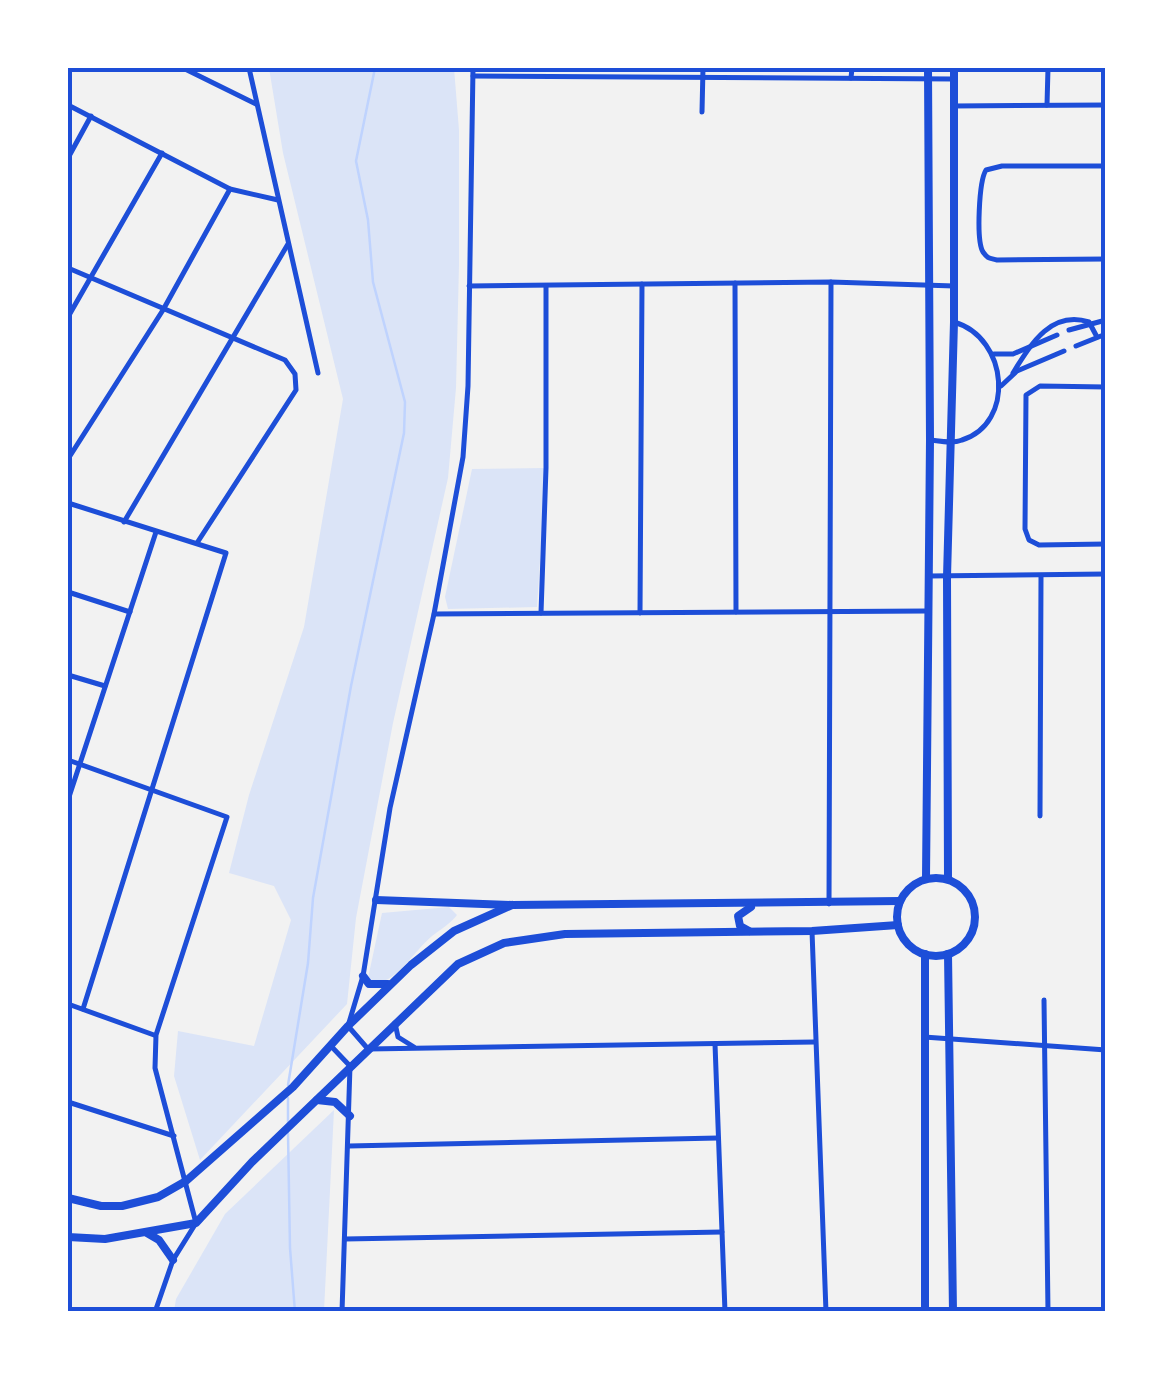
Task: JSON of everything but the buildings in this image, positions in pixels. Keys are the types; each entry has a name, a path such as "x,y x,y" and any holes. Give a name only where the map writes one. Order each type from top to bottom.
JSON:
{"main road":[{"path":"926,878 928,68"},
{"path":"948,879 947,576 954,322 954,68"},
{"path":"926,878 948,879 968,893 975,916 968,940 948,954 925,954 908,944 898,926 900,902 915,883 926,878"},
{"path":"376,900 512,905 900,902"},
{"path":"752,932 740,926 741,912 770,904"},
{"path":"68,1198 101,1206 122,1206 158,1197 186,1180 292,1086 392,983 454,931 512,905"},
{"path":"68,1236 106,1239 196,1223 252,1162 458,964 504,942 565,934 898,926"},
{"path":"925,954 925,1312"},
{"path":"948,954 953,1312"},
{"path":"363,976 369,984 392,983"},
{"path":"317,1100 341,1106 350,1116"},
{"path":"146,1233 159,1240 173,1260"}],"street":[{"path":"183,68 256,104"},
{"path":"248,68 318,373"},
{"path":"473,68 468,386 463,457 434,614 390,808 363,976 348,1026 368,1050 815,1042"},
{"path":"552,68 552,76"},
{"path":"626,68 626,76"},
{"path":"702,112 703,68"},
{"path":"776,68 776,77"},
{"path":"851,78 852,68"},
{"path":"1047,105 1048,68"},
{"path":"474,76 954,79"},
{"path":"68,104 230,189 278,200"},
{"path":"953,106 1106,105"},
{"path":"68,158 91,116"},
{"path":"68,317 162,153"},
{"path":"1106,166 994,166 982,176 980,197 980,245 991,260 1106,259"},
{"path":"68,459 163,310 230,189"},
{"path":"124,522 288,244"},
{"path":"68,268 285,360 295,374 296,390 196,544"},
{"path":"469,286 831,282 954,286"},
{"path":"828,904 831,282"},
{"path":"735,283 736,612"},
{"path":"640,613 642,284"},
{"path":"540,613 546,468 546,285"},
{"path":"999,388 1047,328 1076,318 1089,322 1097,337"},
{"path":"1069,330 1106,320"},
{"path":"930,440 952,442 981,428 991,414 999,388 994,354 969,328 954,322"},
{"path":"1076,346 1106,334"},
{"path":"994,354 1009,356 1057,335"},
{"path":"1013,373 1064,351"},
{"path":"1106,387 1040,386 1030,389 1025,401 1028,540 1039,545 1106,544"},
{"path":"68,503 226,554 83,1009"},
{"path":"68,800 156,532"},
{"path":"927,576 1106,574"},
{"path":"1040,816 1041,576"},
{"path":"68,592 130,612"},
{"path":"434,614 927,611"},
{"path":"68,675 105,686"},
{"path":"68,760 228,818 156,1035 155,1068 196,1223 173,1260 155,1312"},
{"path":"812,931 826,1312"},
{"path":"1044,1000 1048,1312"},
{"path":"68,1004 156,1035"},
{"path":"395,1023 398,1037 422,1049"},
{"path":"923,1037 1106,1050"},
{"path":"715,1044 725,1312"},
{"path":"330,1046 350,1066 342,1312"},
{"path":"68,1102 174,1136"},
{"path":"349,1146 718,1138"},
{"path":"345,1240 722,1232"}],"shaded area":[{"path":"269,68 454,68 459,130 456,388 448,478 393,723 356,918 347,1004 200,1160 174,1076 178,1031 254,1046 291,920 274,886 229,873 249,795 304,627 343,399 283,153"},
{"path":"546,468 537,607 448,609 445,597 472,469"},
{"path":"449,907 457,915 399,971 376,984 368,978 382,913"},
{"path":"334,1110 324,1311 174,1311 176,1299 225,1214"}],"waterway":[{"path":"288,1085 308,963 313,898 351,686 404,433 405,402 373,282 368,220 356,161 375,68"},
{"path":"288,1098 288,1125"},
{"path":"288,1133 295,1312"}]}
